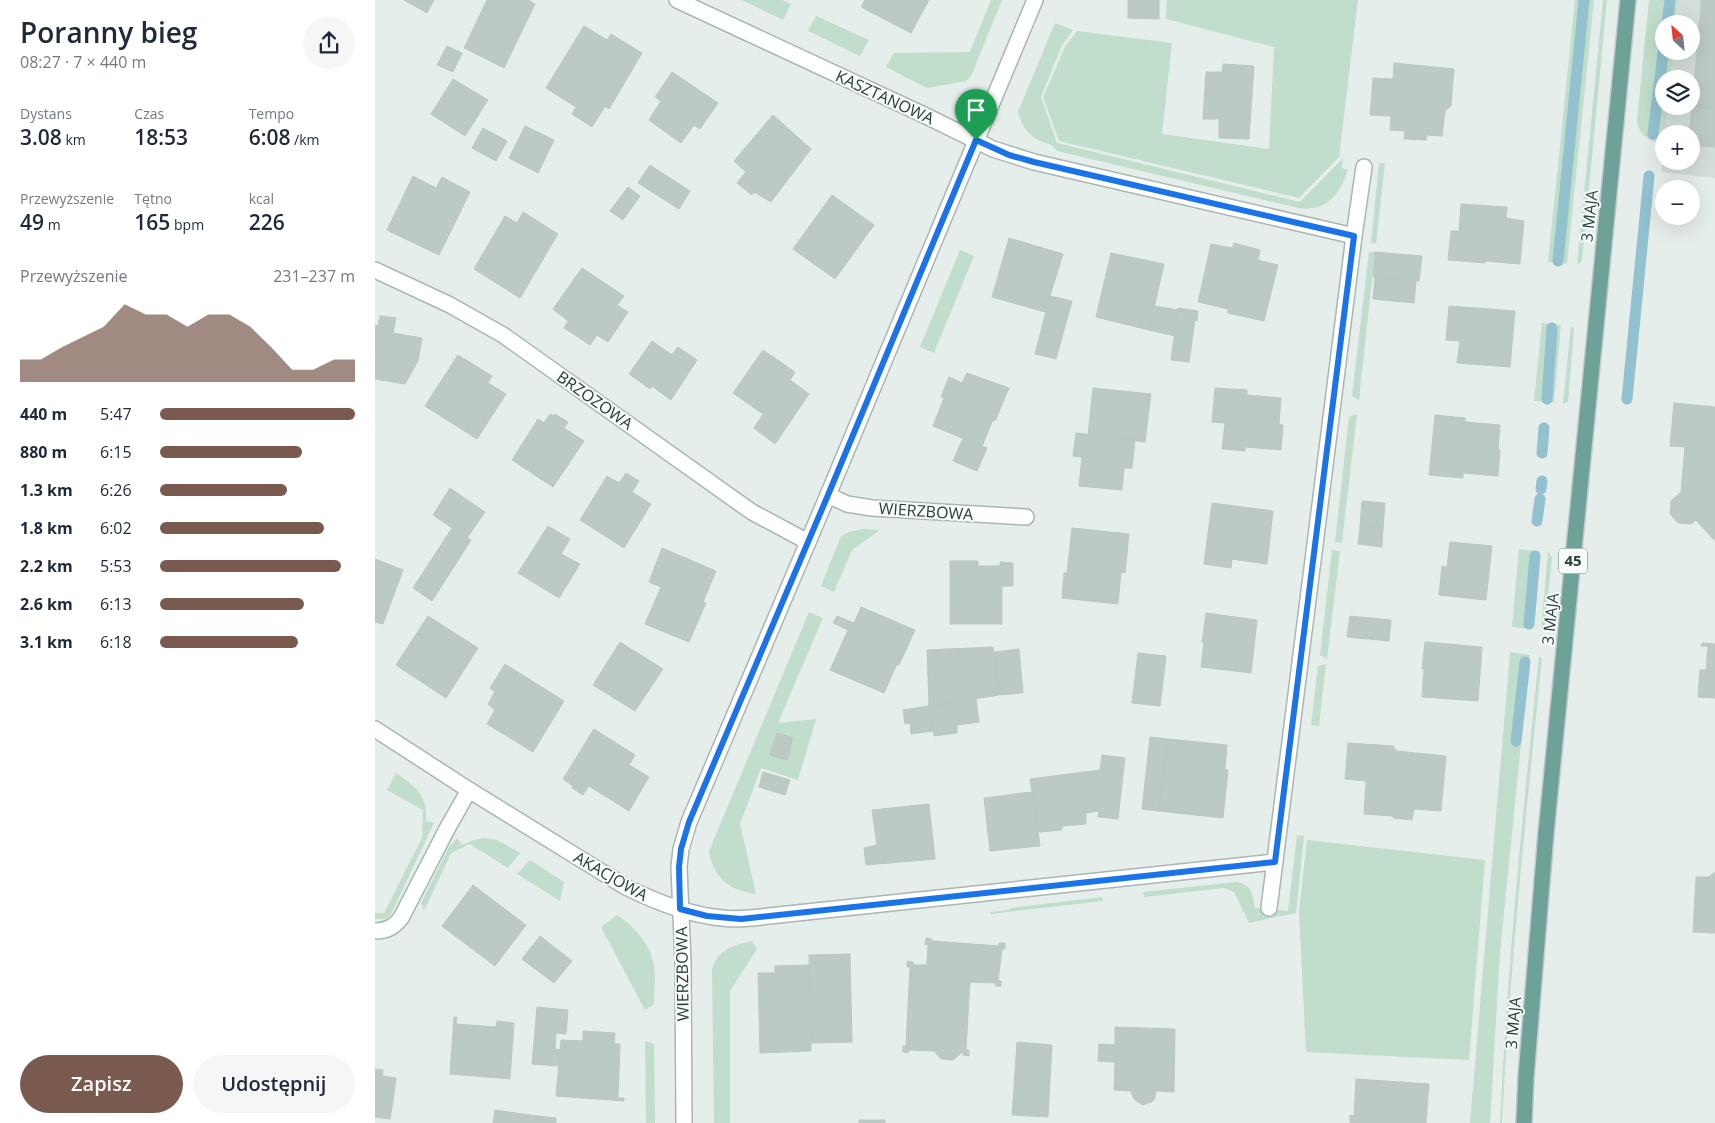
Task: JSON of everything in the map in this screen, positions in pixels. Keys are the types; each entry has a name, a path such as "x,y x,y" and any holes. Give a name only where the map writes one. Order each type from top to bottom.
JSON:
{"main road":[{"name":"3 MAJA","path":"1524,1123 1526,1077 1547,823 1628,0"}],"street":[{"name":"KASZTANOWA","path":"677,0 1009,155 1354,236"},
{"name":"WIERZBOWA","path":"684,1123 680,858 689,822 1035,0"},
{"path":"1269,908 1364,167"},
{"name":"BRZOZOWA","path":"375,270 450,305 503,336 753,512 808,542"},
{"name":"WIERZBOWA","path":"828,495 847,504 872,508 1026,517"},
{"name":"AKACJOWA","path":"375,729 469,790 626,887 652,900 707,916 741,919 1275,862"},
{"path":"375,931 389,929 395,926 401,918 447,828 469,790"}],"shaded area":[{"path":"1677,0 1715,0 1715,178 1661,172 1661,170 1700,170 1700,125 1666,125 1667,115 1700,115 1700,70 1671,70 1672,60 1700,60 1700,15 1676,15"}],"green space":[{"path":"742,0 782,0 791,4 783,20"},
{"path":"991,0 1002,0 971,76 966,81 927,88 886,67 894,53 970,52"},
{"path":"1167,0 1358,0 1339,157 1299,198 1059,141 1043,97 1065,47 1077,31 1172,43 1162,134 1269,149 1274,47 1166,19"},
{"path":"1575,0 1594,0 1567,264 1548,262"},
{"path":"1603,0 1607,0 1582,261 1577,265"},
{"path":"1649,0 1677,0 1676,15 1655,15 1655,60 1672,60 1671,70 1655,70 1655,115 1667,115 1666,125 1655,125 1655,142 1643,134 1637,121"},
{"path":"816,16 869,40 860,56 808,31"},
{"path":"1055,23 1073,30 1062,45 1041,97 1057,143 1300,202 1343,158 1342,168 1348,170 1341,187 1331,200 1325,204 1317,207 1299,208 1057,151 1051,145 1036,139 1023,125 1018,112"},
{"path":"1379,163 1385,163 1376,244 1371,243"},
{"path":"960,250 974,256 934,353 920,347"},
{"path":"1369,252 1375,252 1359,400 1352,396"},
{"path":"1542,323 1561,325 1554,402 1534,401"},
{"path":"1571,326 1574,329 1568,402 1563,403"},
{"path":"1357,414 1342,543 1335,542 1349,417"},
{"path":"863,529 880,530 852,550 834,592 821,586 841,536"},
{"path":"1519,549 1540,552 1532,629 1512,627"},
{"path":"1332,550 1340,551 1327,659 1320,655"},
{"path":"1548,552 1552,557 1545,627 1541,630"},
{"path":"809,612 823,618 778,723 816,719 798,780 761,768 740,824 756,894 730,886 724,881 715,869 709,851","holes":["777,734 793,739 787,760 770,755"]},
{"path":"1510,652 1530,655 1500,952 1490,1123 1470,1123"},
{"path":"1539,656 1542,659 1524,833 1502,1123 1500,1123 1511,948"},
{"path":"1326,664 1319,726 1311,725 1318,666"},
{"path":"396,773 419,792 425,804 426,821 434,823 391,914 386,919 375,919 375,913 384,913 422,838 423,810 387,790"},
{"path":"1297,835 1304,836 1296,913 1249,923 1234,892 1224,888 1144,897 1143,892 1237,882 1249,888 1255,908 1288,911"},
{"path":"457,838 462,845 479,839 492,839 520,853 508,868 470,844 451,853 424,911 421,903 449,847"},
{"path":"1307,840 1485,860 1469,1060 1306,1052 1299,912"},
{"path":"530,860 564,882 560,901 517,874"},
{"path":"1102,897 1103,901 991,914 990,912 1009,910 1010,908"},
{"path":"617,915 640,936 652,958 655,974 654,1004 645,1010 601,927"},
{"path":"752,941 757,949 730,991 730,1123 714,1123 712,970 722,952"},
{"path":"645,1041 654,1044 655,1123 646,1123"}],"building":[{"path":"404,0 434,0 427,13"},
{"path":"487,0 528,0 535,4 504,68 464,48"},
{"path":"865,0 929,0 911,33 861,7"},
{"path":"1128,0 1159,0 1159,19 1128,18"},
{"path":"1701,0 1715,0 1715,7 1701,6"},
{"path":"1701,6 1715,7 1715,109 1700,108 1700,70 1695,70 1696,60 1700,60"},
{"path":"584,26 607,40 611,34 642,53 609,109 605,106 592,127 572,114 576,107 546,88"},
{"path":"447,46 462,53 453,72 437,65"},
{"path":"1394,63 1454,69 1451,106 1445,111 1442,136 1427,135 1426,140 1404,139 1405,131 1390,130 1391,116 1370,115 1373,78 1393,79"},
{"path":"1223,64 1254,66 1249,139 1219,138 1219,119 1203,119 1206,72 1222,72"},
{"path":"672,72 718,103 700,129 694,125 681,143 649,120 661,101 655,97"},
{"path":"453,79 488,100 465,136 431,114"},
{"path":"1700,108 1715,109 1715,147 1700,146 1700,125 1690,125 1691,115 1700,115"},
{"path":"773,115 811,149 771,202 754,192 752,195 737,183 746,172 734,161"},
{"path":"525,126 554,140 538,173 509,158"},
{"path":"483,128 507,141 496,161 472,148"},
{"path":"650,165 690,191 679,209 638,183"},
{"path":"413,176 436,188 442,177 470,192 439,255 387,230"},
{"path":"628,187 640,196 623,220 610,211"},
{"path":"832,195 874,225 835,279 793,249"},
{"path":"1461,204 1507,207 1506,218 1524,221 1520,264 1448,260 1451,231 1459,231"},
{"path":"523,212 558,234 520,298 474,269 505,216 517,223"},
{"path":"1009,238 1063,254 1045,312 992,297"},
{"path":"1234,243 1260,250 1258,260 1278,265 1264,321 1228,313 1228,309 1198,302 1211,244 1232,248"},
{"path":"1375,252 1422,256 1419,281 1373,277"},
{"path":"1111,253 1164,264 1149,330 1096,317"},
{"path":"582,268 624,296 617,305 628,312 608,342 597,335 590,345 564,328 568,321 553,309"},
{"path":"1375,277 1416,280 1414,303 1373,299"},
{"path":"1050,296 1072,301 1056,359 1035,354"},
{"path":"1155,306 1178,310 1175,336 1149,330"},
{"path":"1449,306 1515,311 1510,367 1457,363 1460,341 1446,340"},
{"path":"1178,308 1198,311 1189,362 1171,360"},
{"path":"380,316 396,318 393,333 422,338 418,361 405,384 375,379 375,325 378,326"},
{"path":"652,341 672,355 678,347 697,360 671,400 652,386 650,389 629,374"},
{"path":"763,350 795,372 790,380 809,394 775,444 754,428 763,414 733,393"},
{"path":"458,355 492,376 488,383 506,394 477,439 425,406"},
{"path":"967,373 1009,388 982,446 933,426 944,398 941,397 949,377 962,383"},
{"path":"1093,388 1151,394 1145,442 1088,435"},
{"path":"1215,388 1247,390 1247,395 1281,398 1279,424 1283,425 1281,450 1246,447 1245,451 1222,449 1225,423 1212,422"},
{"path":"1674,403 1715,407 1715,541 1696,520 1691,524 1678,523 1670,514 1671,501 1681,492 1685,447 1670,446"},
{"path":"550,414 554,416 555,414 568,422 564,428 584,441 553,487 512,460 538,419 544,423"},
{"path":"1435,415 1465,418 1465,422 1500,425 1498,476 1463,473 1463,478 1429,475"},
{"path":"1076,433 1135,440 1132,468 1124,468 1122,490 1079,486 1082,457 1073,456"},
{"path":"963,438 987,448 977,471 953,461"},
{"path":"626,473 639,481 632,492 651,504 624,548 580,520 607,476 619,483"},
{"path":"450,488 485,512 467,538 433,515"},
{"path":"1362,501 1385,503 1383,528 1360,527"},
{"path":"1212,503 1273,511 1267,564 1232,559 1231,568 1204,564"},
{"path":"548,526 570,539 561,554 580,564 559,598 518,573"},
{"path":"1360,527 1383,528 1382,547 1358,544"},
{"path":"452,528 471,540 432,601 413,588"},
{"path":"1072,528 1129,534 1125,573 1121,572 1118,604 1062,598 1064,573 1067,573"},
{"path":"1450,542 1492,546 1486,600 1439,595 1442,566 1447,567"},
{"path":"662,548 716,571 703,602 706,603 689,642 645,624 661,587 649,582"},
{"path":"375,559 403,570 383,624 375,622"},
{"path":"950,561 978,561 978,566 1000,566 1000,562 1013,563 1013,586 1002,586 1002,624 950,624"},
{"path":"861,607 915,630 884,693 830,670 848,630 833,623 837,616 854,623"},
{"path":"1206,613 1257,620 1251,673 1201,667"},
{"path":"428,616 478,648 446,698 396,665"},
{"path":"1350,616 1391,620 1389,641 1347,637"},
{"path":"620,642 663,669 635,711 593,685"},
{"path":"1425,642 1482,647 1478,701 1422,697 1424,669 1422,669"},
{"path":"1702,643 1715,644 1715,698 1698,697 1700,670 1706,670 1708,646 1701,646"},
{"path":"993,647 999,695 929,706 927,650"},
{"path":"1019,649 1023,693 999,695 994,652"},
{"path":"1138,653 1166,656 1160,706 1132,703"},
{"path":"505,664 564,701 533,752 487,724 495,710 488,704 495,692 490,688"},
{"path":"976,699 979,722 957,725 957,733 934,736 929,706"},
{"path":"929,706 933,731 911,734 910,723 905,724 903,710"},
{"path":"594,729 635,755 629,765 649,777 629,811 589,786 583,795 563,779"},
{"path":"777,733 793,738 787,760 770,755"},
{"path":"1150,737 1168,739 1159,811 1142,809"},
{"path":"1168,739 1227,745 1225,769 1228,770 1223,818 1159,811"},
{"path":"1348,743 1394,746 1393,749 1396,749 1396,751 1446,756 1441,811 1414,809 1412,820 1393,818 1393,816 1364,814 1366,781 1345,779"},
{"path":"1102,755 1125,758 1118,819 1098,817 1099,811 1086,813 1086,824 1062,826 1062,830 1038,832 1030,779 1100,770"},
{"path":"763,772 790,780 785,795 759,787"},
{"path":"1033,792 1040,846 990,851 984,798"},
{"path":"929,804 935,859 866,865 864,848 877,845 872,810"},
{"path":"1715,872 1715,933 1693,932 1696,877 1709,877"},
{"path":"473,885 526,925 495,966 442,926"},
{"path":"540,936 572,961 554,983 522,959"},
{"path":"926,938 932,939 931,941 999,946 999,943 1005,943 1005,949 1002,949 998,981 1001,981 1001,986 995,986 996,983 970,982 966,1050 969,1050 969,1056 961,1053 953,1060 941,1059 934,1051 909,1050 908,1053 903,1052 903,1046 906,1046 910,967 907,967 907,961 913,962 913,965 927,965 928,944 925,945"},
{"path":"850,954 852,1042 811,1043 809,955"},
{"path":"809,965 811,1051 760,1053 758,973 775,973 775,966"},
{"path":"537,1007 568,1010 566,1034 556,1033 555,1049 560,1050 559,1066 532,1064"},
{"path":"454,1017 457,1017 456,1024 496,1027 497,1021 514,1023 510,1079 450,1074"},
{"path":"1115,1027 1175,1029 1174,1092 1156,1091 1153,1101 1143,1105 1135,1100 1131,1093 1132,1091 1114,1090 1115,1062 1098,1061 1099,1044 1115,1045"},
{"path":"583,1031 615,1033 614,1044 620,1044 618,1098 624,1098 624,1101 556,1096 561,1040 583,1041"},
{"path":"1017,1042 1052,1045 1048,1117 1012,1115"},
{"path":"375,1069 383,1070 382,1076 396,1078 393,1101 375,1098"},
{"path":"1356,1079 1429,1084 1426,1123 1350,1123 1350,1115 1354,1116"},
{"path":"375,1098 393,1101 390,1119 375,1117"},
{"path":"495,1110 529,1115 528,1123 493,1123"},
{"path":"529,1115 556,1118 556,1123 528,1123"},
{"path":"859,1120 885,1120 885,1123 859,1123"}],"waterway":[{"path":"1558,261 1584,0"},
{"path":"1668,15 1670,0"},
{"path":"1653,134 1662,60"},
{"path":"1627,399 1649,176"},
{"path":"1547,399 1552,328"},
{"path":"1542,453 1544,428"},
{"path":"1541,489 1542,481"},
{"path":"1537,521 1540,499"},
{"path":"1529,624 1535,556"},
{"path":"1516,741 1525,662"}],"route":[{"path":"976,140 993,149 1034,162 1354,236 1275,862 741,919 707,916 680,909 679,867 681,849 689,822 976,140"}]}
